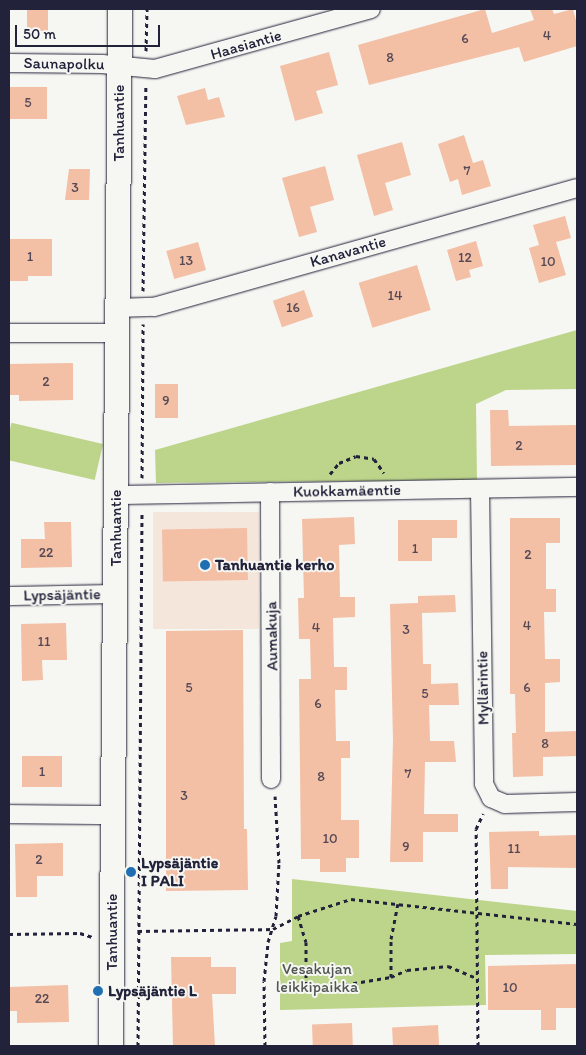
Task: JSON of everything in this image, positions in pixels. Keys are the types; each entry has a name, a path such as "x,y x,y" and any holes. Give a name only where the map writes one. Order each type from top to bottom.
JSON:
{"street":[{"name":"Tanhuantie","path":"112,1046 120,9"},
{"name":"Haasiantie","path":"119,66 155,69 173,66 371,9"},
{"name":"Saunapolku","path":"9,63 119,66"},
{"name":"Kanavantie","path":"117,308 154,307 577,188"},
{"path":"9,333 117,333"},
{"name":"Kuokkamäentie","path":"117,495 577,487"},
{"name":"Myllärintie","path":"480,489 484,784 491,798"},
{"name":"Aumakuja","path":"270,492 270,779"},
{"name":"Lypsäjäntie","path":"9,596 116,594"},
{"path":"491,798 505,804 577,802"},
{"path":"9,814 113,815"}],"path":[{"path":"146,58 147,9"},
{"path":"143,296 146,87"},
{"path":"142,481 143,319"},
{"path":"328,492 331,472 348,457 356,456 374,459 379,464 386,478 386,491"},
{"path":"138,1046 142,507"},
{"path":"265,1046 264,981 279,862 278,806 270,779"},
{"path":"478,1046 476,829 491,798"},
{"path":"138,931 272,929 298,916 351,899 577,924"},
{"path":"390,976 391,939 398,904"},
{"path":"298,916 306,942 306,991 390,976 407,970 448,966 476,978"},
{"path":"9,934 80,933 96,940"}],"shaded area":[{"path":"153,512 259,512 259,629 153,629"}],"green space":[{"path":"577,330 577,389 506,390 476,404 477,480 156,483 155,450"},
{"path":"11,423 103,444 95,480 9,460 9,433"},
{"name":"Vesakujan leikkipaikka","path":"292,879 577,911 577,954 485,955 486,1005 280,1010 280,943 292,941"}],"building":[{"path":"27,9 48,9 48,31 27,31"},
{"path":"485,9 492,33 534,20 530,9 552,9 554,14 573,9 577,24 577,46 524,62 519,47 369,85 358,45"},
{"path":"329,52 338,85 316,91 323,113 295,121 280,66"},
{"path":"9,87 47,87 47,119 9,119"},
{"path":"205,88 208,100 219,97 225,117 186,125 177,96"},
{"path":"464,135 473,163 483,160 491,186 462,195 458,179 450,182 438,144"},
{"path":"402,142 411,175 385,183 393,210 374,216 357,155"},
{"path":"325,166 334,200 310,207 317,232 299,237 282,178"},
{"path":"69,169 90,169 89,200 65,200"},
{"path":"565,216 571,238 556,242 566,275 539,283 529,248 539,245 533,225"},
{"path":"9,239 52,239 52,276 28,276 28,281 9,281"},
{"path":"476,241 483,266 469,270 471,277 456,281 447,250"},
{"path":"198,242 206,270 174,279 166,251"},
{"path":"417,265 431,310 372,328 359,283"},
{"path":"304,290 313,316 282,327 273,301"},
{"path":"73,363 73,400 19,401 19,395 9,395 9,364"},
{"path":"155,384 178,384 178,418 155,418"},
{"path":"490,410 508,410 509,426 577,425 577,465 491,466"},
{"path":"354,517 355,544 339,545 340,597 355,597 355,617 333,618 334,667 347,667 347,690 335,690 336,741 350,741 350,758 341,758 341,820 359,820 359,858 346,858 346,872 320,872 320,859 301,859 299,679 311,679 310,639 299,639 298,598 304,598 302,519"},
{"path":"510,518 560,518 560,543 546,543 546,589 556,589 556,612 544,612 545,659 560,659 560,682 545,683 545,732 577,731 577,756 543,757 543,776 513,777 512,733 516,733 515,694 510,694"},
{"path":"398,520 457,520 457,538 432,538 432,561 398,561"},
{"path":"44,522 71,522 72,567 21,568 21,539 45,539"},
{"name":"Tanhuantie kerho","path":"247,528 248,580 163,581 162,529"},
{"path":"455,595 456,612 422,613 423,664 431,664 431,684 458,683 459,705 429,705 430,741 454,741 456,762 425,762 424,814 458,814 458,832 423,832 423,862 390,862 393,741 390,604 418,603 418,596"},
{"path":"66,623 67,660 42,660 43,680 22,681 21,624"},
{"path":"243,630 244,829 247,829 248,890 166,891 166,631"},
{"path":"22,756 62,756 62,787 22,787"},
{"path":"539,831 539,836 577,835 577,868 508,867 508,889 491,889 489,832"},
{"path":"63,843 63,876 37,876 37,897 16,897 15,844"},
{"path":"171,957 211,957 211,967 236,967 236,994 212,994 215,1046 173,1046"},
{"path":"577,964 577,1008 556,1008 556,1030 541,1030 541,1010 488,1010 488,966"},
{"path":"68,985 69,1022 17,1023 17,1011 9,1011 9,987"},
{"path":"352,1023 353,1046 313,1046 312,1024"},
{"path":"438,1025 439,1046 393,1046 392,1027"}],"place":[{"name":"Tanhuantie kerho","path":"205,565"},
{"name":"Lypsäjäntie I PALI","path":"131,872"},
{"name":"Lypsäjäntie L","path":"98,991"}]}
